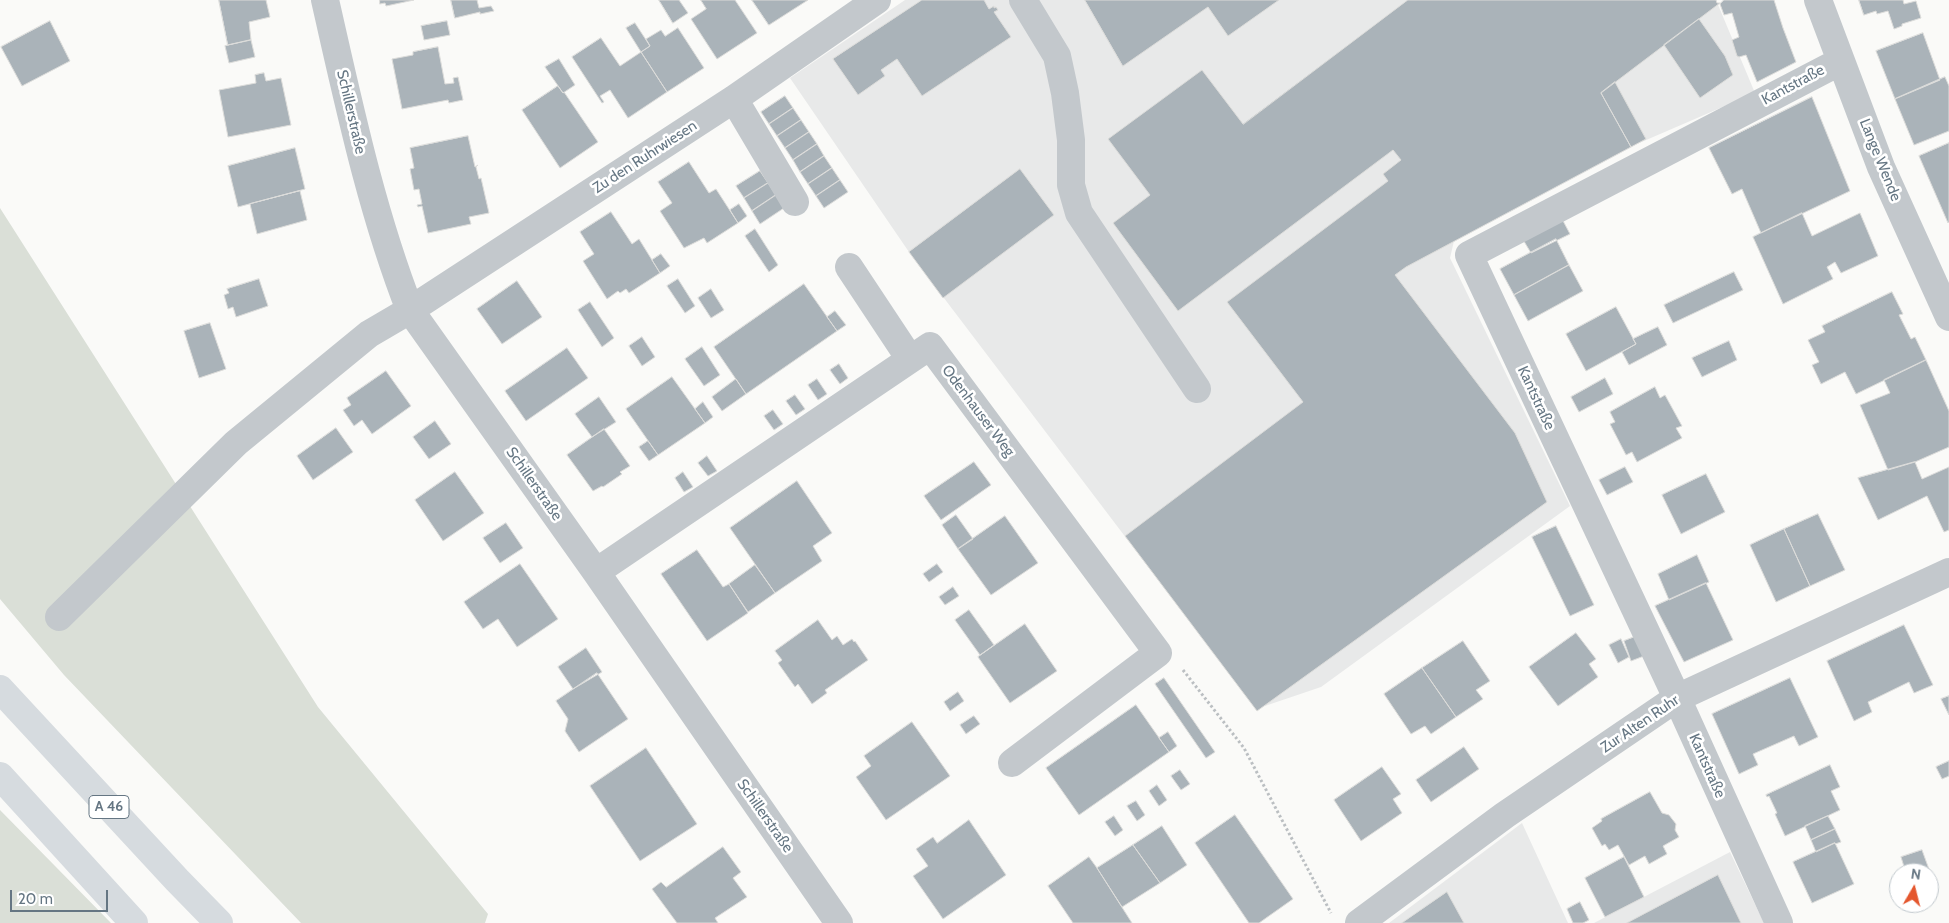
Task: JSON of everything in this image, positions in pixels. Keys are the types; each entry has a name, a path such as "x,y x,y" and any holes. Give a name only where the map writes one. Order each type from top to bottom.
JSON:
{"highway":[{"name":"A 46","path":"0,689 177,880 220,923"},
{"path":"0,776 134,923"}],"street":[{"name":"Schillerstraße","path":"325,0 366,174 392,263 410,310 596,572 839,923"},
{"name":"Zu den Ruhrwiesen","path":"59,616 236,443 369,334 410,310 734,99 877,0"},
{"path":"1023,0 1057,56 1065,94 1070,140 1071,185 1079,213 1197,389"},
{"name":"Lange Wende","path":"1818,0 1882,167 1949,317"},
{"name":"Kantstraße","path":"1779,923 1677,698 1469,255 1841,61"},
{"path":"734,99 795,202"},
{"path":"850,267 910,359"},
{"name":"Odenhauser Weg","path":"596,572 930,346 1158,653"},
{"name":"Zur Alten Ruhr","path":"1359,923 1506,815 1677,698 1949,572"},
{"path":"1012,763 1158,653"}],"path":[{"path":"1158,653 1166,647 1244,748 1332,914"}],"shaded area":[{"path":"905,0 1716,0 1755,93 1630,147 1454,241 1450,258 1570,506 1321,687 1256,709 909,252 790,78"},
{"path":"0,208 318,707 488,914 485,923 301,923 64,675 0,599"},
{"path":"0,810 111,923 0,923"},
{"path":"1522,823 1568,923 1389,923"},
{"path":"1730,852 1764,923 1594,923"}],"building":[{"path":"219,0 266,0 270,17 249,22 251,40 228,45"},
{"path":"380,0 414,0 386,6 385,3 380,4"},
{"path":"451,0 477,0 479,8 491,6 494,11 455,18"},
{"path":"659,0 679,0 688,13 673,23"},
{"path":"701,0 735,0 757,33 717,59 691,19 706,9"},
{"path":"752,0 808,0 769,25"},
{"path":"922,0 984,0 989,9 994,6 994,8 996,7 998,10 994,12 1011,37 922,96 897,59 881,70 885,76 858,95 833,59"},
{"path":"1085,0 1279,0 1228,36 1208,7 1123,66"},
{"path":"1408,0 1716,0 1717,3 1720,3 1601,93 1631,147 1406,267 1395,275 1515,433 1547,502 1257,711 1125,536 1303,402 1227,302 1388,181 1383,174 1401,160 1393,150 1178,311 1113,223 1150,195 1108,139 1202,70 1243,124"},
{"path":"1724,0 1774,0 1796,62 1757,82 1746,55 1737,56 1732,40 1739,37 1732,13 1724,15 1720,4"},
{"path":"1859,0 1903,0 1904,4 1916,1 1921,18 1902,24 1902,26 1894,29 1888,11 1877,14 1876,11 1864,15"},
{"path":"1699,19 1725,56 1733,75 1700,98 1664,45"},
{"path":"50,21 70,61 22,86 1,47"},
{"path":"447,21 450,35 424,40 421,26"},
{"path":"635,23 650,46 641,52 626,28"},
{"path":"678,28 704,68 667,92 641,52 650,46 646,39 661,30 665,36"},
{"path":"1923,33 1940,80 1895,99 1876,51"},
{"path":"601,38 620,66 641,52 667,92 628,118 610,90 600,96 604,102 602,103 572,57"},
{"path":"251,40 255,57 229,63 225,46"},
{"path":"438,47 445,84 454,83 453,78 458,77 463,100 449,103 448,100 402,109 392,59"},
{"path":"559,59 575,85 563,93 545,67"},
{"path":"264,73 266,81 281,78 291,125 228,137 219,90 256,83 255,75"},
{"path":"1945,77 1949,86 1949,131 1914,145 1895,99"},
{"path":"1615,82 1646,139 1631,147 1601,93"},
{"path":"558,86 598,142 560,168 522,110"},
{"path":"785,96 793,108 769,124 761,112"},
{"path":"1812,97 1850,191 1761,233 1742,189 1732,194 1709,148"},
{"path":"793,108 801,120 777,136 769,124"},
{"path":"801,120 809,132 785,148 777,136"},
{"path":"809,132 817,144 793,160 785,148"},
{"path":"468,136 475,167 478,165 476,167 479,179 481,178 489,213 469,217 471,224 428,233 422,206 418,207 417,205 422,204 419,189 414,190 410,169 414,168 410,148"},
{"path":"1949,143 1949,222 1948,223 1919,156"},
{"path":"817,144 824,156 800,172 793,160"},
{"path":"295,148 305,189 238,207 228,166"},
{"path":"824,156 832,168 808,184 800,172"},
{"path":"689,162 709,193 716,189 738,223 707,243 704,238 684,248 660,211 672,203 658,182"},
{"path":"832,168 840,180 816,196 808,184"},
{"path":"1020,169 1054,215 943,298 909,252"},
{"path":"760,171 768,183 744,198 736,186"},
{"path":"840,180 848,192 824,208 816,196"},
{"path":"768,183 776,195 752,211 744,198"},
{"path":"300,191 307,220 257,234 250,204"},
{"path":"776,195 784,208 760,224 752,211"},
{"path":"739,204 747,216 738,223 730,210"},
{"path":"611,212 632,244 639,239 660,273 629,293 626,289 620,293 618,291 607,299 583,261 594,254 580,232"},
{"path":"1802,213 1812,236 1860,213 1878,256 1841,273 1835,262 1827,267 1833,279 1783,304 1753,237"},
{"path":"1561,217 1570,234 1531,253 1522,238"},
{"path":"755,229 778,265 769,272 745,236"},
{"path":"1556,239 1569,265 1514,295 1500,269"},
{"path":"661,254 670,266 660,273 652,260"},
{"path":"1569,265 1583,291 1528,321 1514,295"},
{"path":"1734,272 1743,290 1673,323 1664,305"},
{"path":"259,279 268,306 236,317 233,307 228,309 224,295 229,293 227,289"},
{"path":"678,279 695,306 685,313 667,286"},
{"path":"517,281 542,317 502,344 477,309"},
{"path":"804,284 837,331 746,394 714,347"},
{"path":"711,289 724,310 711,318 698,298"},
{"path":"1892,292 1903,314 1899,315 1911,339 1915,337 1926,360 1856,394 1845,372 1821,384 1812,365 1819,362 1808,340 1825,332 1822,326"},
{"path":"590,302 614,338 602,347 578,310"},
{"path":"1616,307 1636,344 1586,371 1566,334"},
{"path":"835,311 846,325 837,331 827,317"},
{"path":"210,323 226,369 199,378 184,331"},
{"path":"1658,327 1667,345 1629,365 1622,352 1636,344 1633,339"},
{"path":"642,337 655,357 642,366 629,346"},
{"path":"1729,341 1737,360 1702,377 1692,358"},
{"path":"702,347 720,375 704,386 685,359"},
{"path":"567,348 588,378 526,421 505,391"},
{"path":"1926,360 1949,411 1949,447 1915,462 1888,470 1860,405 1890,393 1884,380"},
{"path":"839,364 848,378 840,384 830,370"},
{"path":"386,371 411,406 372,434 362,420 354,426 343,410 351,405 347,398"},
{"path":"672,377 705,423 658,455 626,409"},
{"path":"1605,378 1613,394 1579,412 1571,397"},
{"path":"736,379 746,394 722,411 712,397"},
{"path":"817,379 827,394 818,400 808,385"},
{"path":"1655,387 1660,398 1665,395 1682,426 1676,428 1682,438 1637,462 1632,452 1626,455 1610,424 1615,422 1610,412"},
{"path":"795,395 805,409 796,415 786,401"},
{"path":"599,397 616,422 592,437 575,414"},
{"path":"703,402 713,417 705,423 695,409"},
{"path":"773,410 783,424 774,430 764,416"},
{"path":"435,421 451,444 429,459 413,437"},
{"path":"336,428 353,452 313,480 297,456"},
{"path":"604,429 630,466 603,487 593,491 567,455"},
{"path":"648,441 658,455 649,461 639,447"},
{"path":"707,456 717,471 708,476 698,463"},
{"path":"974,462 991,485 941,520 924,496"},
{"path":"1915,462 1922,479 1949,467 1949,530 1944,532 1927,496 1878,520 1858,478"},
{"path":"1625,467 1633,482 1607,495 1599,480"},
{"path":"455,472 484,513 443,541 415,500"},
{"path":"683,472 693,487 684,492 675,478"},
{"path":"1706,474 1725,512 1681,534 1662,495"},
{"path":"797,481 832,533 813,546 822,561 775,593 730,528"},
{"path":"1818,514 1845,570 1810,586 1784,529"},
{"path":"956,515 973,539 958,549 942,525"},
{"path":"1005,516 1038,563 991,595 958,549"},
{"path":"506,523 523,548 500,563 483,538"},
{"path":"1556,526 1594,605 1570,616 1532,537"},
{"path":"1784,529 1810,586 1776,602 1750,545"},
{"path":"697,550 723,587 729,584 748,613 707,641 661,574"},
{"path":"1697,555 1709,582 1669,600 1658,574"},
{"path":"520,564 558,619 517,647 498,619 483,629 464,602"},
{"path":"937,564 943,572 929,582 923,574"},
{"path":"755,565 775,593 748,612 729,584"},
{"path":"1706,583 1733,640 1684,662 1655,606"},
{"path":"953,587 959,596 945,605 939,597"},
{"path":"969,610 994,645 980,655 955,620"},
{"path":"818,620 832,640 837,636 843,645 852,639 868,660 825,690 827,693 812,704 798,684 795,687 778,663 782,660 775,651"},
{"path":"1025,624 1057,671 1010,703 978,657"},
{"path":"1904,625 1933,685 1914,693 1909,682 1868,702 1872,712 1854,721 1827,661"},
{"path":"1576,633 1596,659 1589,664 1598,677 1558,706 1529,667"},
{"path":"1637,636 1644,656 1631,661 1624,641"},
{"path":"1621,639 1629,657 1618,663 1609,645"},
{"path":"1463,641 1490,681 1476,690 1483,699 1456,717 1422,668"},
{"path":"586,648 602,672 573,689 558,667"},
{"path":"1422,668 1456,717 1431,734 1425,726 1411,734 1384,694"},
{"path":"597,673 628,719 579,752 565,731 568,719 556,701"},
{"path":"1164,678 1215,752 1206,758 1155,684"},
{"path":"1790,678 1818,737 1799,746 1794,736 1753,754 1758,765 1739,774 1712,714"},
{"path":"958,692 964,701 950,711 944,702"},
{"path":"1949,696 1949,715 1941,699"},
{"path":"1136,705 1169,752 1079,815 1046,768"},
{"path":"974,716 980,724 966,734 960,725"},
{"path":"912,722 950,776 886,820 856,777 871,766 864,756"},
{"path":"1168,732 1177,746 1169,752 1159,738"},
{"path":"1464,747 1479,769 1431,802 1416,780"},
{"path":"646,748 697,824 640,861 590,786"},
{"path":"1949,761 1949,776 1942,779 1936,767"},
{"path":"1830,765 1840,787 1831,791 1840,810 1785,836 1775,814 1777,813 1769,796 1767,797 1766,795"},
{"path":"1382,767 1401,794 1393,799 1402,813 1361,841 1334,800"},
{"path":"1180,770 1190,784 1181,790 1171,776"},
{"path":"1157,785 1167,800 1159,806 1149,791"},
{"path":"1650,792 1662,813 1669,815 1676,824 1675,830 1679,837 1663,846 1667,854 1649,864 1645,856 1629,865 1618,845 1609,850 1605,844 1602,846 1592,828 1602,821 1601,819"},
{"path":"1136,801 1145,815 1137,821 1127,806"},
{"path":"1235,815 1293,899 1259,923 1249,923 1195,843"},
{"path":"1114,816 1123,830 1115,836 1105,822"},
{"path":"1828,816 1835,829 1811,840 1805,826"},
{"path":"969,820 1006,875 943,919 913,876 928,866 916,849 933,837 937,843"},
{"path":"1162,826 1187,865 1160,883 1133,845"},
{"path":"1835,829 1841,842 1816,852 1811,840"},
{"path":"1835,843 1854,884 1812,903 1793,862"},
{"path":"1133,845 1160,883 1122,907 1097,868"},
{"path":"723,847 741,872 733,878 747,897 715,918 718,923 677,923 652,889 661,882 666,887"},
{"path":"1922,850 1927,863 1903,863 1901,857"},
{"path":"1089,857 1132,923 1073,923 1048,886"},
{"path":"1624,857 1644,897 1605,917 1585,878"},
{"path":"1718,875 1741,923 1627,923"},
{"path":"1447,892 1464,923 1402,923"},
{"path":"1580,902 1589,920 1583,923 1573,923 1567,909"}]}
